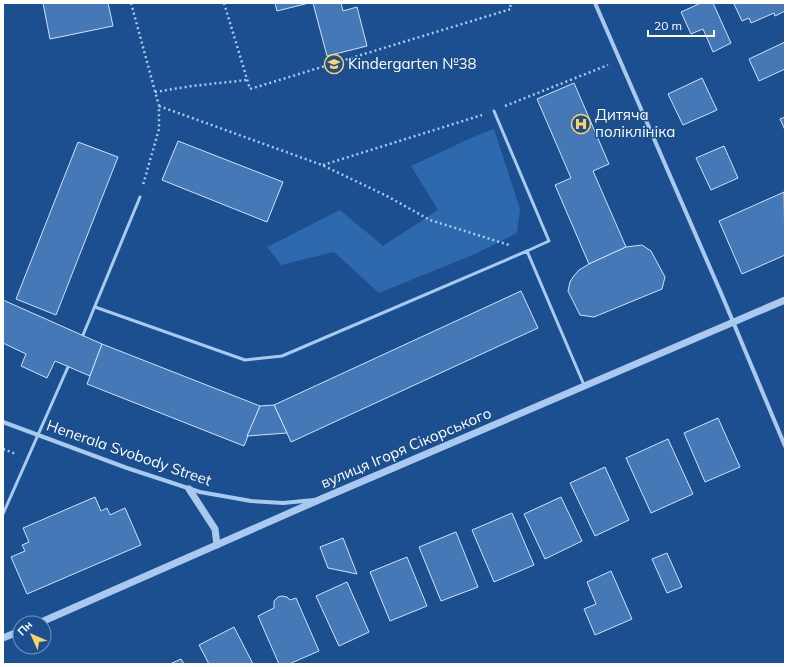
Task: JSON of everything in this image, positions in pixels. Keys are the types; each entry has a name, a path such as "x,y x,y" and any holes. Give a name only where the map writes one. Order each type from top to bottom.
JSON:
{"street":[{"path":"595,3 785,446"},
{"name":"вулиця Ігоря Сікорського","path":"52,617 321,499 785,300"},
{"name":"Henerala Svobody Street","path":"3,422 188,489 251,501 283,503 321,499"},
{"path":"188,489 215,529 217,545"}],"lane":[{"path":"94,307 245,360 282,356 549,241 494,111"},
{"path":"82,335 140,197"},
{"path":"528,251 584,386"},
{"path":"3,514 68,367"}],"path":[{"path":"132,3 159,106 159,129 140,197"},
{"path":"224,3 250,89 512,9 510,3"},
{"path":"322,165 494,111 620,60"},
{"path":"155,92 247,80"},
{"path":"159,106 322,165 386,195 430,220 528,251"}],"shaded area":[{"path":"494,129 520,209 517,233 475,254 379,293 334,252 281,265 267,247 340,210 383,246 438,210 411,166 473,137"}],"building":[{"path":"43,3 108,3 113,26 50,39"},
{"path":"275,3 309,3 277,11"},
{"path":"313,3 341,3 343,11 357,7 367,46 327,56"},
{"path":"701,3 713,3 731,43 713,52 703,29 691,34 681,12"},
{"path":"785,3 785,11 775,16 774,13 751,23 749,18 742,21 734,4"},
{"path":"785,42 785,69 759,81 749,59"},
{"path":"702,78 717,110 683,125 668,94"},
{"path":"574,83 609,164 593,171 626,247 589,264 555,185 571,178 537,99"},
{"path":"785,117 785,130 780,119"},
{"path":"178,141 283,182 267,222 162,180"},
{"path":"78,142 118,157 56,315 16,299"},
{"path":"724,146 738,178 711,190 696,158"},
{"path":"784,192 785,255 742,274 719,221"},
{"path":"642,245 651,251 665,277 662,289 594,317 580,315 568,291 570,282 579,270 626,247"},
{"path":"521,291 538,328 291,442 274,405"},
{"path":"3,300 102,344 90,376 55,361 47,378 21,366 26,354 3,343"},
{"path":"102,344 260,406 244,446 87,384"},
{"path":"274,405 287,433 247,436 260,406"},
{"path":"718,418 740,467 705,482 684,433"},
{"path":"668,439 693,494 651,513 626,458"},
{"path":"605,467 629,520 595,536 570,483"},
{"path":"95,497 101,511 107,508 110,515 125,508 141,545 27,594 11,557 25,551 22,545 29,542 23,528"},
{"path":"561,497 582,541 545,559 524,514"},
{"path":"512,513 534,565 494,582 472,530"},
{"path":"456,532 478,587 441,601 419,547"},
{"path":"343,538 357,574 328,568 320,547"},
{"path":"667,553 682,587 667,593 652,559"},
{"path":"407,557 427,606 390,621 370,572"},
{"path":"611,571 632,619 595,635 584,609 596,604 587,582"},
{"path":"347,582 369,632 339,646 316,596"},
{"path":"278,597 287,597 290,600 296,598 319,651 289,664 279,664 258,616 274,608 274,601"},
{"path":"234,627 253,664 209,664 199,645"},
{"path":"181,659 184,664 170,664"}],"place":[{"name":"Kindergarten №38","path":"334,64"},
{"name":"Дитяча поліклініка","path":"581,124"}]}
